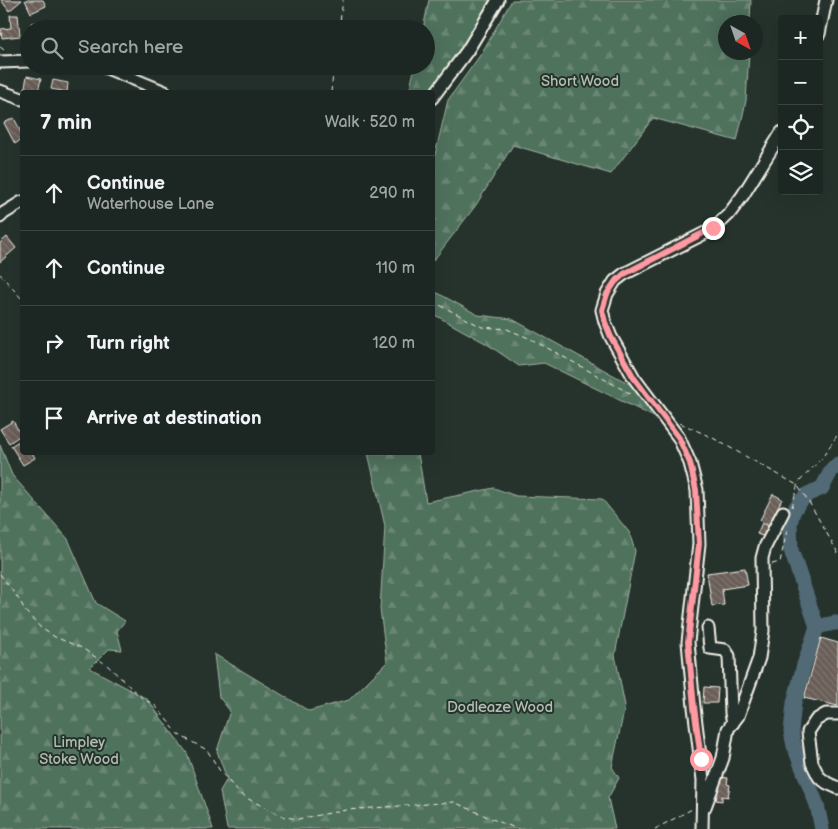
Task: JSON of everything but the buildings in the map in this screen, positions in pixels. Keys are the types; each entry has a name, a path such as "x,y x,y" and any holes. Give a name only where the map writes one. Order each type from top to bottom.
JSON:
{"street":[{"path":"435,94 468,51 498,0"},
{"path":"823,15 826,0"},
{"path":"0,62 20,61"},
{"path":"124,75 160,90"},
{"path":"0,91 20,98"},
{"path":"702,829 700,809 703,780 688,642 699,544 696,490 690,463 679,438 634,378 611,337 602,310 607,294 615,282 624,274 713,228 729,214 778,138"},
{"path":"0,217 20,203"},
{"path":"700,809 711,792 723,758 728,729 738,716 759,658 763,631 761,566 765,547 788,514"},
{"path":"708,628 710,648 725,650 729,656 733,723"},
{"path":"838,714 826,714 816,720 808,732 812,763 819,776 827,783 838,788"}],"path":[{"path":"340,20 343,0"},
{"path":"331,90 333,75"},
{"path":"0,274 20,298"},
{"path":"435,303 482,327 507,330 531,339 636,396"},
{"path":"665,420 671,419 711,436 797,486 809,502 838,553"},
{"path":"761,566 780,562 788,514 797,486 822,458 838,434"},
{"path":"0,574 26,612 41,628 55,637 82,648 107,665 144,700 154,704 178,735 207,750 220,771 240,794 252,801 285,817 298,819 346,810 454,802 497,822 518,829"},
{"path":"656,829 690,810 700,809"}],"green space":[{"path":"429,0 490,0 463,48 432,90 409,90 413,75 435,75 435,20 425,20"},
{"name":"Short Wood","path":"512,0 751,0 750,15 718,15 718,60 749,60 746,101 737,141 653,118 611,174 513,145 476,205 435,258 435,155 448,100 481,54"},
{"path":"435,292 478,315 512,319 635,387 654,417 544,363 519,366 487,344 435,315"},
{"name":"Limpley Stoke Wood","path":"0,445 12,475 68,539 96,603 125,621 117,631 122,650 109,649 90,668 147,699 187,753 213,829 0,829"},
{"name":"Dodleaze Wood","path":"368,455 418,455 426,502 494,488 516,496 602,499 629,532 635,551 615,655 625,706 612,767 619,778 608,798 615,829 227,829 220,791 227,779 217,751 230,711 219,697 214,654 309,711 349,700 387,662 380,609 385,526"}],"waterway":[{"path":"822,829 817,805 794,746 791,731 794,703 817,627 791,550 790,524 793,512 798,504 808,494 822,488 831,471 838,464"},
{"path":"817,627 838,623"}],"route":[{"path":"701,759 688,642 699,544 696,490 690,463 679,438 634,378 611,337 602,310 607,294 615,282 624,274 694,240 713,228"}]}
